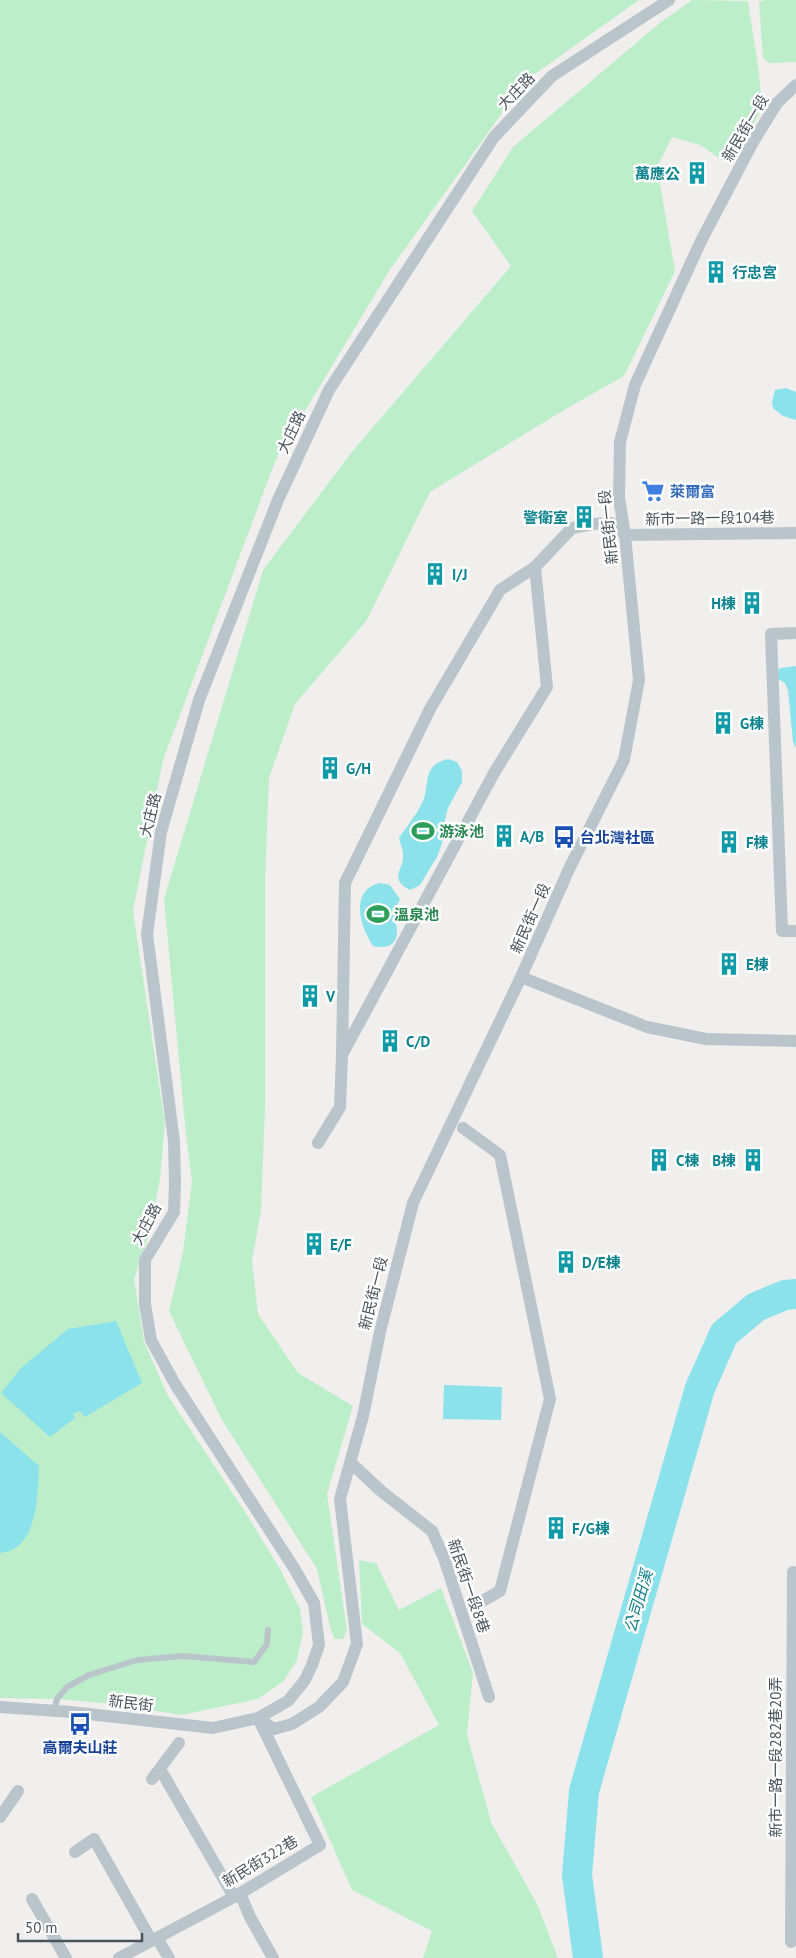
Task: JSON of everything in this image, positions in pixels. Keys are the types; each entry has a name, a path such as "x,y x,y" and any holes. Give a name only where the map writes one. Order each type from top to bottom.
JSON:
{"street":[{"name":"大庄路","path":"258,1718 288,1701 305,1680 319,1645 314,1603 294,1568 175,1384 151,1340 145,1304 145,1260 174,1212 174,1141 147,934 161,832 200,700 278,500 329,390 494,137 552,76 669,0"},
{"name":"新民街一段","path":"258,1718 274,1729 292,1724 319,1707 343,1682 357,1644 340,1499 363,1416 380,1332 413,1203 521,977 570,867 624,760 639,680 625,536 619,498 620,442 635,385 701,241 753,142 777,102 796,85"},
{"path":"318,1143 340,1108 345,882 430,709 500,590 535,567 572,528 612,523 625,536"},
{"name":"新市一路一段104巷","path":"625,536 796,533"},
{"path":"342,1055 494,773 547,687 535,567"},
{"path":"796,633 771,634 782,931 796,931"},
{"path":"521,977 647,1027 706,1039 796,1041"},
{"path":"463,1128 500,1155 550,1399 500,1591 479,1603"},
{"name":"新民街一段8巷","path":"350,1462 381,1491 432,1531 444,1558 489,1697"},
{"name":"新市一路一段282巷20弄","path":"791,1942 794,1760 793,1572"},
{"name":"新民街","path":"0,1708 54,1710 213,1728 258,1718"},
{"name":"新民街322巷","path":"119,1958 237,1895 320,1845 258,1718"},
{"path":"179,1743 156,1774 172,1790 237,1895 273,1958"},
{"path":"0,1817 18,1791"},
{"path":"75,1852 94,1839 154,1939 169,1958"},
{"path":"32,1899 66,1958"}],"lane":[{"path":"54,1710 57,1699 67,1687 89,1675 137,1660 183,1656 254,1662 267,1644 268,1630"}],"green space":[{"path":"0,0 639,0 525,81 389,271 276,459 163,760 133,911 165,1124 160,1179 151,1228 134,1279 144,1342 168,1396 247,1515 280,1569 300,1609 303,1632 297,1660 284,1681 258,1699 181,1715 115,1704 57,1699 0,1698"},
{"path":"692,0 748,1 759,73 762,109 729,165 700,145 672,137 657,167 675,271 624,376 564,410 430,492 367,620 295,704 269,778 265,880 265,1107 261,1211 252,1261 258,1314 298,1373 353,1406 327,1494 347,1630 343,1639 334,1639 317,1569 222,1420 169,1311 183,1252 192,1181 164,899 263,570 351,453 511,266 472,211 513,147 661,22"},
{"path":"765,0 796,0 796,62 769,63 763,58 759,2"},
{"path":"359,1560 376,1563 399,1610 441,1588 473,1673 467,1735 491,1822 537,1904 558,1958 423,1958 432,1931 352,1890 311,1797 439,1725 400,1653 362,1624"}],"water":[{"path":"786,388 796,392 796,420 783,416 773,408 772,402 775,390"},
{"path":"796,666 796,748 793,742 788,690 785,683 778,679 777,670"},
{"name":"游泳池","path":"448,759 457,762 462,771 462,782 448,808 443,840 438,855 420,885 410,890 403,886 398,877 403,859 403,850 399,838 421,805 433,767 439,762"},
{"name":"溫泉池","path":"380,883 390,885 400,899 395,913 397,935 393,943 382,947 373,946 368,938 361,920 360,910 364,893 370,887"},
{"path":"116,1321 142,1383 85,1417 80,1411 73,1414 75,1418 50,1437 1,1393 21,1368 68,1329"},
{"path":"444,1385 502,1387 501,1420 443,1419"},
{"path":"0,1432 39,1466 36,1505 29,1532 13,1550 0,1553"}],"waterway":[{"name":"公司田溪","path":"588,1958 577,1875 584,1791 700,1388 724,1334 756,1307 785,1295 796,1294"}],"place":[{"name":"萬應公","path":"697,173"},
{"name":"行忠宮","path":"716,272"},
{"name":"萊爾富","path":"653,491"},
{"name":"警衛室","path":"584,517"},
{"name":"I/J","path":"435,574"},
{"name":"H棟","path":"752,603"},
{"name":"G棟","path":"723,723"},
{"name":"G/H","path":"330,768"},
{"name":"游泳池","path":"423,831"},
{"name":"A/B","path":"504,836"},
{"name":"台北灣社區","path":"564,837"},
{"name":"F棟","path":"729,842"},
{"name":"溫泉池","path":"378,914"},
{"name":"E棟","path":"729,964"},
{"name":"V","path":"310,996"},
{"name":"C/D","path":"390,1041"},
{"name":"C棟","path":"659,1160"},
{"name":"B棟","path":"753,1160"},
{"name":"E/F","path":"314,1244"},
{"name":"D/E棟","path":"566,1262"},
{"name":"F/G棟","path":"556,1528"},
{"name":"高爾夫山莊","path":"80,1724"}]}
